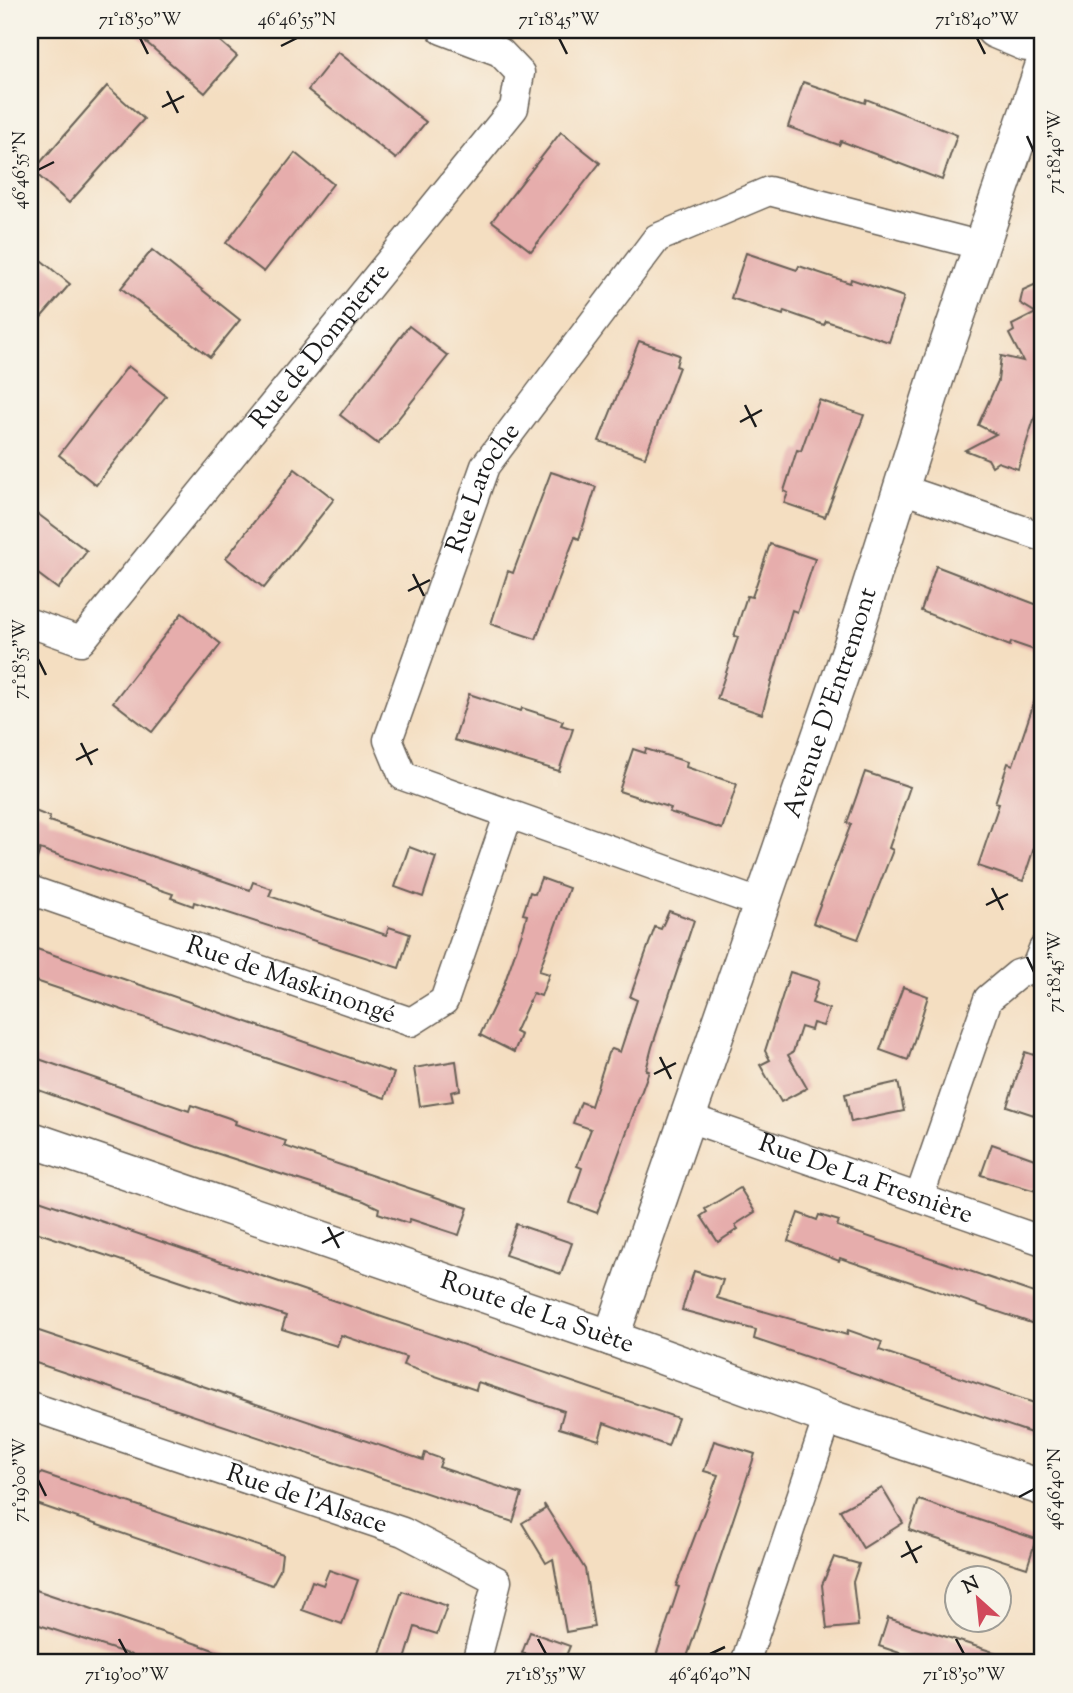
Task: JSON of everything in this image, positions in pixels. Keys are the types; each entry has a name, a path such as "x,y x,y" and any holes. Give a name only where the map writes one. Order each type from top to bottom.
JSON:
{"street":[{"name":"Rue de Dompierre","path":"30,623 81,640 514,108 520,73 500,52 442,30"},
{"path":"994,30 1025,43 1043,45"},
{"name":"Avenue D'Entremont","path":"611,1338 853,640 900,488 1043,66"},
{"name":"Rue Laroche","path":"762,904 598,843 508,816 403,776 388,740 485,466 657,238 769,191 982,246"},
{"path":"900,488 1043,537"},
{"name":"Rue de Maskinongé","path":"30,890 411,1022 443,1001 508,816"},
{"path":"919,1198 988,999 1018,974 1041,963"},
{"name":"Rue De La Fresnière","path":"689,1118 1043,1241"},
{"name":"Route de La Suète","path":"30,1139 611,1338 828,1418 1043,1488"},
{"name":"Rue de l'Alsace","path":"30,1406 403,1532 497,1581 476,1663"},
{"path":"749,1662 828,1418"}],"building":[{"path":"132,30 207,30 237,56 205,93"},
{"path":"338,52 426,122 396,159 308,90"},
{"path":"803,82 865,103 866,99 957,135 942,180 841,141 839,145 788,127"},
{"path":"107,86 144,119 69,203 33,171"},
{"path":"561,132 600,163 531,251 492,221"},
{"path":"295,153 333,184 264,272 226,243"},
{"path":"152,250 240,320 210,357 121,288"},
{"path":"30,251 70,284 30,330"},
{"path":"746,253 797,270 799,266 850,283 851,279 904,297 889,342 826,321 824,325 784,311 783,315 731,298"},
{"path":"1043,281 1043,402 1041,398 1018,469 998,462 992,466 988,459 965,450 996,434 978,425 998,381 1001,356 1023,361 1009,334 1014,331 1012,325 1036,313 1020,303 1023,290"},
{"path":"409,326 448,356 378,444 340,415"},
{"path":"639,341 679,355 676,366 679,367 645,457 599,441"},
{"path":"128,366 166,396 96,485 59,455"},
{"path":"819,400 864,415 825,517 784,503 788,493 784,491 797,450 801,451"},
{"path":"295,469 334,499 264,588 226,558"},
{"path":"551,472 596,487 579,539 575,537 536,639 491,624 508,571 513,573"},
{"path":"30,508 87,551 58,589 30,568"},
{"path":"770,544 815,559 797,612 792,610 762,714 717,699 738,637 734,636 747,596 752,597"},
{"path":"936,566 1043,607 1043,653 1011,642 1010,646 921,611"},
{"path":"182,613 221,644 152,732 113,702"},
{"path":"1040,685 1043,686 1043,809 1036,829 1040,830 1023,881 978,866 999,804 995,803 1008,763 1013,765"},
{"path":"469,694 563,721 561,725 573,729 559,771 454,740"},
{"path":"633,749 645,753 646,749 687,762 686,767 737,784 722,829 669,812 671,808 619,791"},
{"path":"865,772 910,787 889,848 893,850 858,939 813,923 851,824 847,823"},
{"path":"30,809 50,817 49,821 250,890 253,882 272,889 269,896 386,935 389,927 410,934 399,968 194,902 193,906 171,898 173,894 40,849 34,868 30,867"},
{"path":"409,847 436,857 423,897 395,887"},
{"path":"541,878 569,888 539,971 549,974 541,996 533,993 515,1032 521,1035 514,1052 480,1035 503,987 524,927 527,915 523,914 530,892 535,894"},
{"path":"669,911 694,920 652,1047 646,1070 649,1071 597,1213 570,1203 582,1168 577,1166 591,1129 573,1123 581,1102 591,1106 608,1053 612,1049 620,1052 637,1000 630,997 655,927 661,929"},
{"path":"34,948 394,1073 385,1098 30,979 30,961"},
{"path":"790,972 819,981 812,1003 829,1009 823,1026 813,1023 811,1030 801,1027 793,1052 788,1055 807,1088 781,1102 760,1065 770,1060 765,1051"},
{"path":"903,987 928,996 908,1060 880,1050"},
{"path":"1025,1052 1043,1058 1043,1088 1034,1115 1007,1106"},
{"path":"30,1056 189,1111 191,1105 229,1118 236,1121 235,1124 286,1141 284,1146 468,1208 459,1235 410,1219 408,1223 378,1213 379,1208 364,1201 197,1147 30,1087"},
{"path":"456,1061 460,1090 451,1092 453,1101 420,1106 414,1068"},
{"path":"898,1082 904,1111 851,1122 845,1094"},
{"path":"992,1144 1043,1162 1036,1191 981,1175"},
{"path":"740,1188 755,1212 735,1225 738,1229 718,1242 701,1216 707,1212 705,1209"},
{"path":"30,1197 678,1418 668,1446 604,1423 599,1440 559,1428 564,1411 478,1382 476,1390 403,1365 406,1357 341,1335 337,1346 282,1329 286,1316 30,1230"},
{"path":"798,1213 817,1220 819,1215 839,1221 837,1226 1043,1296 1043,1327 840,1258 839,1261 788,1241"},
{"path":"516,1224 572,1243 561,1274 505,1255"},
{"path":"694,1271 723,1280 717,1298 847,1335 848,1330 882,1342 879,1350 1043,1406 1043,1437 754,1339 756,1330 682,1310"},
{"path":"30,1328 423,1460 425,1453 442,1459 439,1467 522,1494 513,1522 30,1361"},
{"path":"714,1441 755,1454 685,1663 679,1663 656,1656 679,1587 676,1586 718,1475 704,1471"},
{"path":"41,1473 282,1554 280,1570 272,1585 31,1502 33,1487"},
{"path":"882,1488 903,1523 863,1548 840,1510"},
{"path":"919,1500 1036,1539 1027,1568 909,1530"},
{"path":"544,1504 585,1569 594,1627 566,1632 553,1559 546,1563 522,1523 545,1509"},
{"path":"834,1557 859,1564 853,1582 858,1626 827,1629 822,1585"},
{"path":"329,1570 358,1580 342,1624 302,1610 312,1581 323,1585"},
{"path":"30,1588 197,1644 241,1660 241,1663 156,1663 30,1622"},
{"path":"402,1591 447,1606 437,1634 415,1627 404,1663 377,1663"},
{"path":"888,1618 1018,1660 1017,1663 929,1663 879,1646"},
{"path":"530,1632 570,1646 563,1663 530,1663 533,1656 522,1653"}]}
